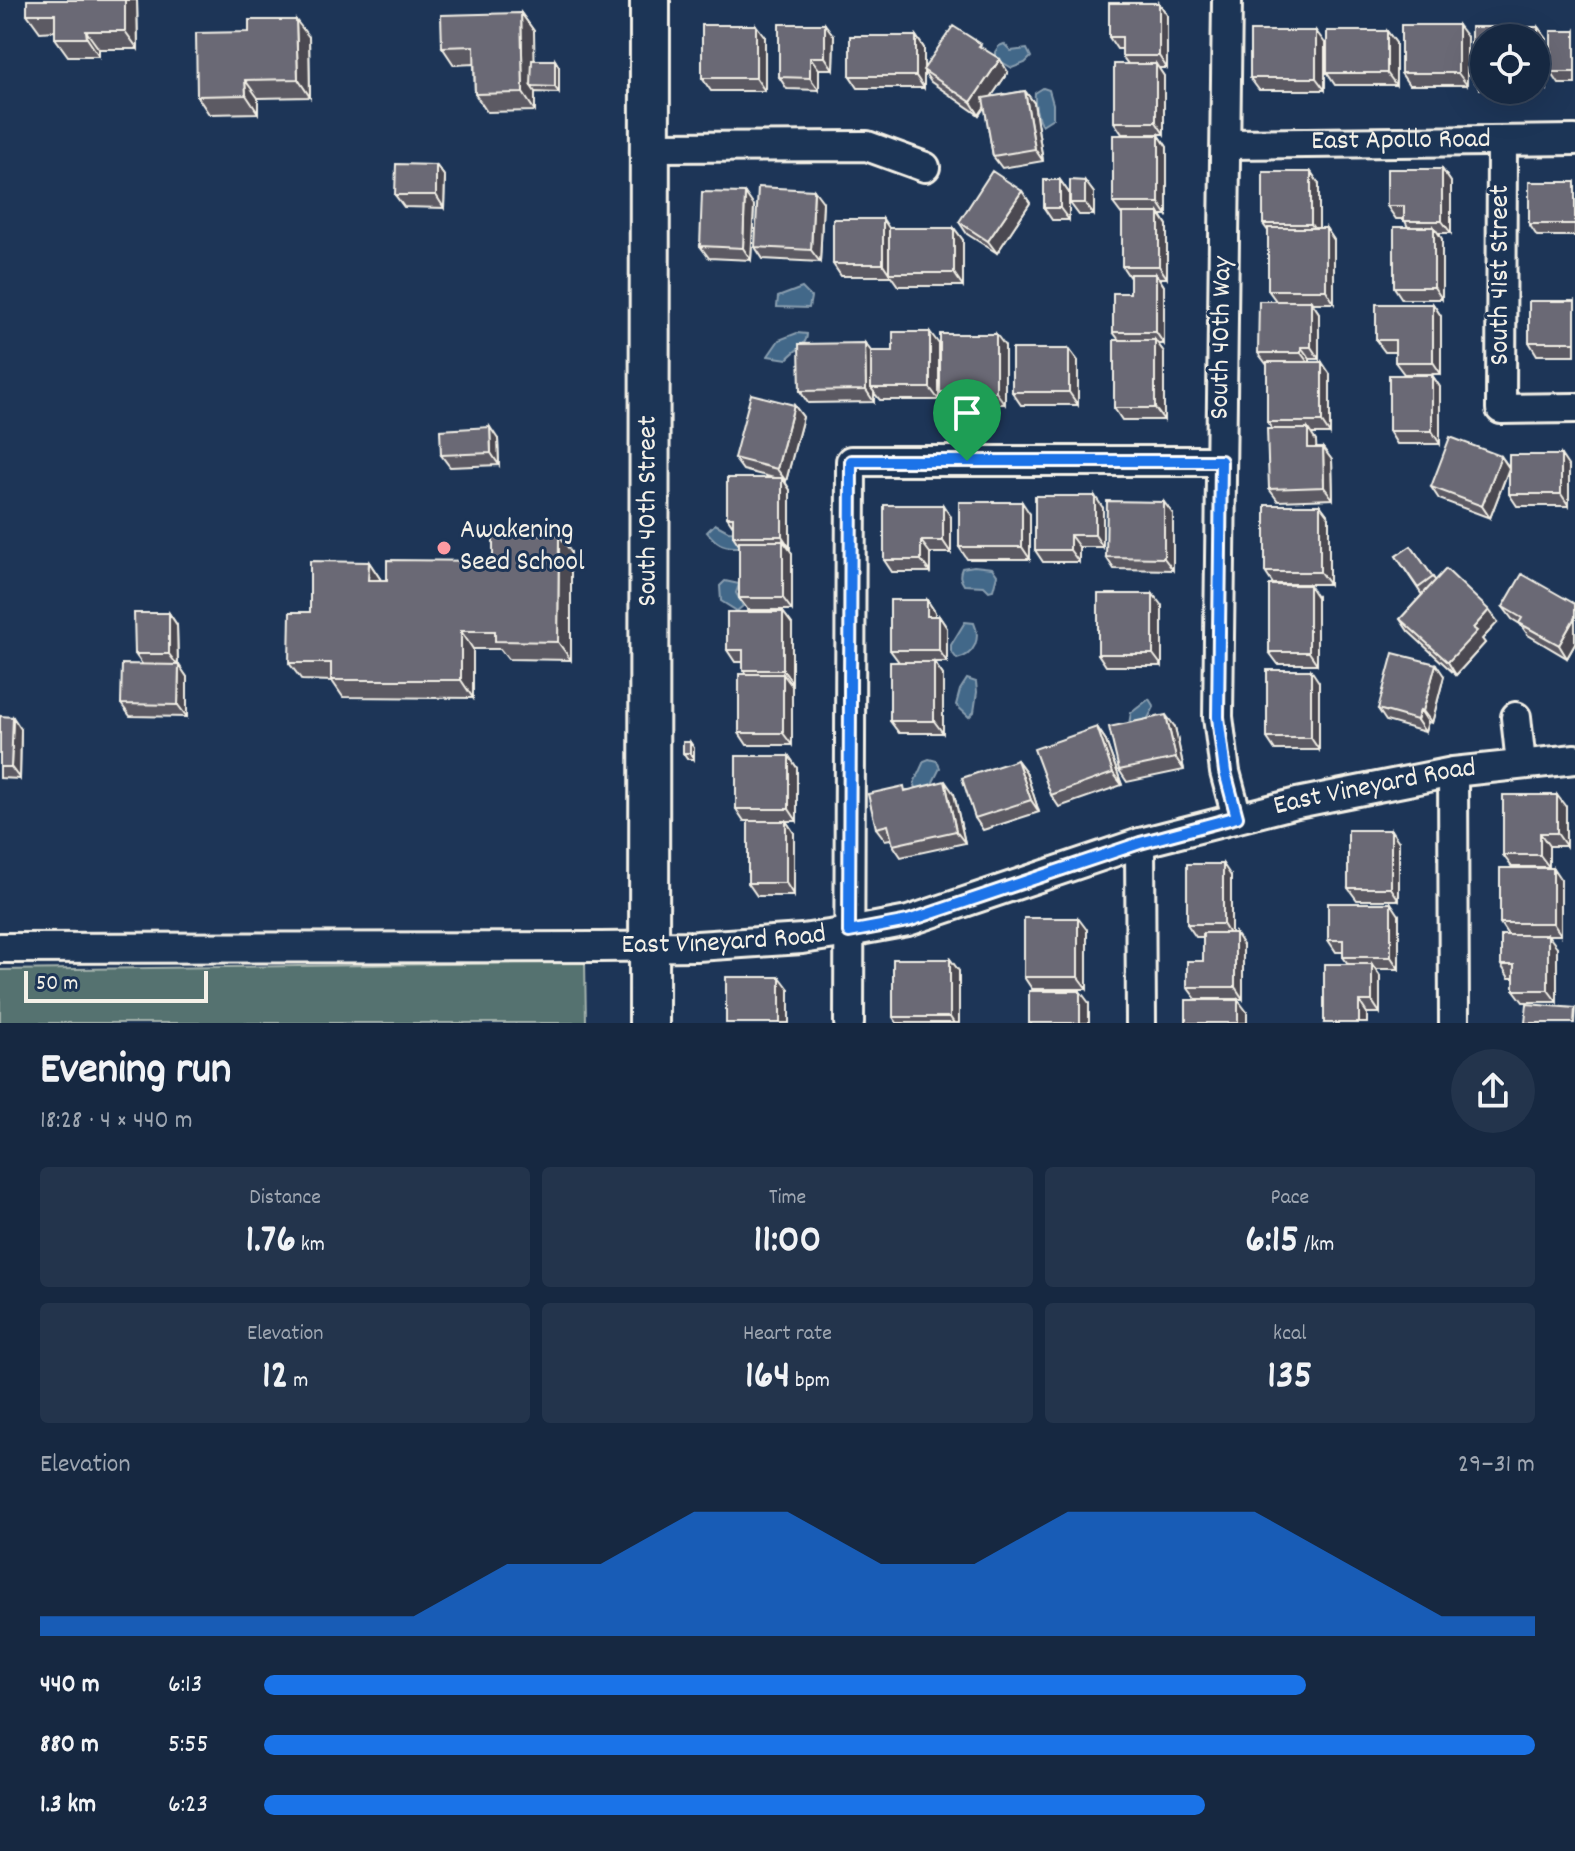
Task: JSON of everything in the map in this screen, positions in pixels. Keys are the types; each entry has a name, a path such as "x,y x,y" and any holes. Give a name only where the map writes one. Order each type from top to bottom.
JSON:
{"main road":[{"name":"South 40th Street","path":"649,1023 650,0"}],"street":[{"name":"South 40th Way","path":"1227,0 1218,717 1225,772 1237,817"},
{"name":"East Apollo Road","path":"1227,144 1575,140"},
{"name":"South 41st Street","path":"1502,141 1501,409 1575,408"},
{"path":"650,147 867,146 925,167"},
{"path":"849,1023 851,461 1221,461"},
{"path":"1516,717 1521,764"},
{"name":"East Vineyard Road","path":"0,948 650,947 802,939 908,921 1140,843 1297,803 1453,772 1575,759"},
{"path":"1453,772 1454,1023"},
{"path":"1140,843 1141,1023"}],"green space":[{"path":"585,962 586,1023 0,1023 0,970"}],"water":[{"path":"1004,44 1011,51 1027,49 1031,57 1012,68 995,58 995,52"},
{"path":"1043,88 1049,90 1053,118 1042,125 1037,114 1035,93"},
{"path":"802,288 811,297 809,308 777,307 778,297"},
{"path":"797,333 807,334 806,338 803,345 787,359 768,356 779,340"},
{"path":"715,524 728,531 740,532 739,547 724,546 713,539 707,532"},
{"path":"962,568 992,568 997,575 993,590 989,591 984,586 964,585 960,577"},
{"path":"725,581 739,584 736,593 743,606 737,611 721,601 720,586"},
{"path":"965,622 974,623 975,645 968,654 957,659 951,645"},
{"path":"967,679 976,682 977,692 974,712 969,717 956,705"},
{"path":"1149,699 1154,707 1147,720 1129,724 1131,713"},
{"path":"924,761 937,761 940,768 929,790 917,790 914,783"}],"building":[{"path":"27,0 125,0 125,31 86,31 87,38 55,38 55,14 27,14"},
{"path":"1109,3 1159,3 1159,56 1122,56 1122,37 1109,37"},
{"path":"521,13 523,93 475,94 474,46 442,47 441,15"},
{"path":"249,20 296,20 298,79 245,80 246,95 197,96 196,33 249,32"},
{"path":"779,24 825,24 825,57 810,57 810,78 779,77"},
{"path":"702,25 756,25 756,78 702,78"},
{"path":"1401,25 1458,25 1458,73 1401,73"},
{"path":"953,26 1000,59 971,102 923,70"},
{"path":"1250,31 1316,31 1316,78 1250,78"},
{"path":"1327,31 1387,31 1387,73 1327,73"},
{"path":"1551,31 1575,31 1575,72 1551,72"},
{"path":"850,36 916,36 916,76 850,76"},
{"path":"532,60 555,60 555,87 531,86"},
{"path":"1114,64 1156,64 1156,122 1114,122"},
{"path":"1025,91 1035,149 993,156 983,98"},
{"path":"1113,135 1159,135 1159,203 1113,203"},
{"path":"396,164 436,165 436,195 395,195"},
{"path":"1387,169 1442,169 1442,221 1404,221 1404,206 1387,206"},
{"path":"992,171 1022,191 988,241 959,222"},
{"path":"1263,172 1311,172 1311,224 1263,224"},
{"path":"1044,180 1060,180 1060,208 1044,208"},
{"path":"1070,180 1085,181 1085,203 1070,203"},
{"path":"1529,182 1575,182 1575,224 1529,224"},
{"path":"758,187 814,190 811,250 755,247"},
{"path":"702,192 745,193 743,248 700,246"},
{"path":"1122,213 1159,213 1159,266 1122,266"},
{"path":"833,219 883,219 883,264 833,264"},
{"path":"1394,227 1434,227 1434,287 1394,287"},
{"path":"889,228 954,228 954,273 889,273"},
{"path":"1268,228 1326,228 1326,290 1268,290"},
{"path":"1130,274 1156,274 1156,332 1113,332 1113,293 1130,293"},
{"path":"1259,301 1311,301 1311,347 1301,347 1301,353 1258,353"},
{"path":"1529,301 1575,301 1575,342 1529,342"},
{"path":"1376,304 1433,304 1433,362 1395,362 1395,340 1376,340"},
{"path":"893,332 930,332 930,388 871,388 871,351 893,351"},
{"path":"940,334 996,334 996,392 940,392"},
{"path":"1114,340 1155,340 1155,408 1114,408"},
{"path":"865,343 866,390 800,391 799,344"},
{"path":"1012,349 1069,349 1069,392 1012,392"},
{"path":"1267,362 1322,362 1322,422 1267,422"},
{"path":"1389,375 1432,375 1432,431 1389,431"},
{"path":"751,394 794,405 777,469 734,458"},
{"path":"490,427 491,453 441,455 440,430"},
{"path":"1267,429 1308,429 1308,448 1323,448 1324,487 1269,489"},
{"path":"1450,437 1501,456 1482,506 1431,487"},
{"path":"1509,455 1561,455 1561,494 1509,494"},
{"path":"727,478 782,478 782,536 733,536 733,517 727,517"},
{"path":"1035,496 1095,496 1095,535 1070,535 1070,550 1035,550"},
{"path":"1107,501 1164,502 1164,558 1106,557"},
{"path":"959,502 1022,502 1022,547 959,547"},
{"path":"884,505 943,505 943,541 921,541 921,560 884,560"},
{"path":"1265,505 1320,505 1320,572 1265,572"},
{"path":"493,534 559,535 558,642 495,641 495,631 461,631 461,680 331,680 331,663 289,663 290,612 310,612 310,561 369,562 368,580 387,580 387,560 493,561"},
{"path":"739,541 783,541 783,598 739,598"},
{"path":"1411,546 1433,577 1418,588 1396,556"},
{"path":"1446,569 1489,610 1473,628 1477,631 1448,662 1400,619"},
{"path":"1522,574 1575,604 1575,617 1559,645 1519,623 1522,618 1503,607"},
{"path":"1269,585 1309,585 1309,652 1269,652"},
{"path":"1098,594 1153,594 1153,654 1098,654"},
{"path":"890,600 927,600 927,616 939,616 939,650 890,650"},
{"path":"727,612 783,612 783,670 743,670 743,650 727,650"},
{"path":"134,613 169,613 169,654 135,654"},
{"path":"1393,653 1436,664 1423,711 1420,710 1417,720 1378,709"},
{"path":"890,662 934,662 934,721 890,721"},
{"path":"122,664 179,665 178,705 121,704"},
{"path":"1267,670 1311,670 1311,738 1267,738"},
{"path":"739,674 783,674 783,733 739,733"},
{"path":"1166,715 1176,758 1119,770 1109,727"},
{"path":"0,716 13,717 11,767 0,767"},
{"path":"1097,727 1113,773 1051,795 1034,749"},
{"path":"683,742 690,742 690,753 683,753"},
{"path":"736,756 789,756 789,809 736,809"},
{"path":"1017,760 1031,800 975,818 962,778"},
{"path":"945,781 956,831 893,845 888,825 876,828 868,794 904,786 905,791"},
{"path":"1503,795 1557,795 1557,833 1540,833 1540,855 1503,855"},
{"path":"748,821 786,821 786,883 748,883"},
{"path":"1348,830 1391,830 1391,888 1348,888"},
{"path":"1187,864 1223,864 1223,924 1187,924"},
{"path":"1500,868 1553,868 1553,923 1500,923"},
{"path":"1328,903 1391,903 1391,957 1343,957 1343,940 1328,940"},
{"path":"1024,918 1078,918 1078,977 1024,977"},
{"path":"1203,933 1235,933 1235,987 1187,987 1187,961 1203,961"},
{"path":"1501,935 1548,935 1548,990 1514,990 1514,965 1501,965"},
{"path":"893,959 950,959 950,1017 893,1017"},
{"path":"1324,964 1372,964 1372,1001 1359,1001 1359,1023 1324,1023"},
{"path":"726,977 780,977 780,1023 726,1023"},
{"path":"1029,991 1080,991 1080,1023 1029,1023"},
{"path":"1186,1000 1238,1000 1238,1023 1186,1023"},
{"path":"1527,1004 1575,1008 1574,1023 1525,1023"}],"place":[{"name":"Awakening Seed School","path":"444,548"}],"route":[{"path":"851,461 967,461 1221,461 1218,717 1225,772 1237,817 1140,843 908,921 849,932 851,461"}]}
